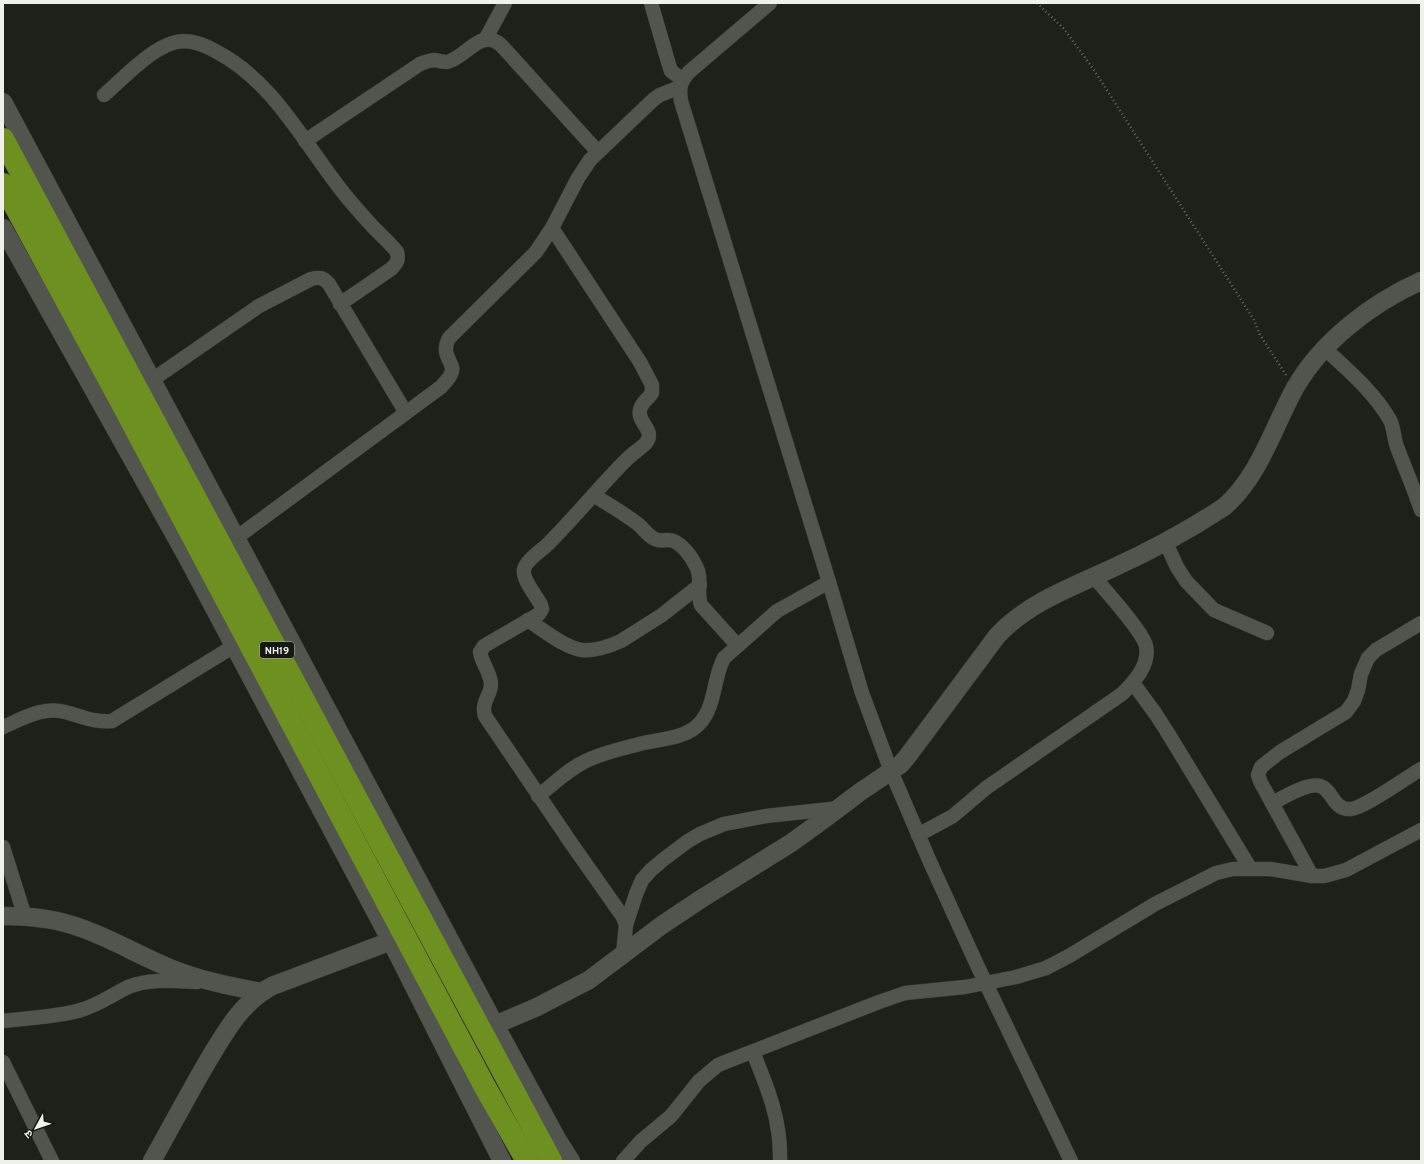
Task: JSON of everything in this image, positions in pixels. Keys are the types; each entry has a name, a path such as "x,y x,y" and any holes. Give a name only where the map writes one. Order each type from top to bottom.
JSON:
{"highway":[{"name":"NH19","path":"3,139 551,1161"},
{"name":"NH19","path":"3,184 126,412 481,1080 527,1161"}],"street":[{"path":"485,40 506,3"},
{"path":"651,3 669,65 679,85 681,101 827,584 862,693 883,777 918,835 983,983 1071,1161"},
{"path":"236,538 441,387 451,375 452,370 452,366 445,351 449,338 531,258 552,228 578,178 590,160 660,95 679,85 689,72 770,3"},
{"path":"305,141 420,64 434,60 446,62 454,59 472,46 485,40 491,40 497,42 501,46 598,152"},
{"path":"104,95 150,54 173,43 182,41 194,42 206,46 228,58 244,70 270,95 343,192 397,252 397,264 340,304"},
{"path":"3,102 495,1025 557,1139 571,1161"},
{"path":"43,178 46,219"},
{"path":"3,228 186,555 391,940 502,1161"},
{"path":"552,228 640,362 652,385 652,394 639,411 640,417 649,433 649,438 646,443 616,470 547,545 528,562 524,570 525,577 542,609 539,614 484,646 480,652 490,676 491,686 483,709 485,716 538,796 598,883 609,896 623,917 626,925"},
{"path":"152,380 259,306 310,279 318,277 324,279 329,284 406,413"},
{"path":"495,1025 537,1007 589,980 662,925 791,843 900,764 907,757 982,655 1011,621 1070,587 1114,568 1165,541 1224,507 1244,486 1253,472 1295,388 1324,348 1373,308 1421,281"},
{"path":"1324,348 1357,378 1386,414 1391,423 1397,446 1421,510"},
{"path":"594,495 635,521 654,539 676,542 683,548 696,566 700,578 699,599 701,604 737,645"},
{"path":"1165,541 1177,567 1186,581 1214,610 1267,633"},
{"path":"918,835 952,816 986,788 1122,694 1133,684 1141,672 1146,657 1146,646 1133,624 1094,576"},
{"path":"538,796 586,760 629,747 682,734 693,729 708,711 720,667 724,658 777,610 808,592 827,584"},
{"path":"528,620 571,647 581,650 590,650 621,641 662,615 700,585"},
{"path":"1312,876 1261,783 1258,776 1261,767 1280,752 1346,712 1354,701 1361,674 1368,658 1376,650 1421,623"},
{"path":"3,727 30,716 52,710 63,711 91,720 103,722 112,721 234,646"},
{"path":"1133,684 1155,713 1250,868"},
{"path":"1272,803 1304,788 1320,785 1325,788 1335,803 1342,809 1350,810 1370,801 1421,769"},
{"path":"623,954 626,925 642,880 650,870 688,841 700,834 724,824 766,816 840,808"},
{"path":"623,1161 641,1140 671,1116 691,1089 706,1074 718,1065 905,993 965,987 1016,977 1046,968 1184,888 1216,873 1233,869 1250,868 1270,869 1312,876 1324,876 1346,870 1421,830"},
{"path":"3,848 25,917"},
{"path":"3,916 43,918 72,925 169,968 218,984"},
{"path":"152,1161 186,1097 229,1026 240,1012 261,992 272,986 391,940"},
{"path":"3,1021 62,1014 82,1010 129,987 156,981 167,980 218,984 261,992"},
{"path":"753,1052 775,1109 780,1143 780,1161"},
{"path":"3,1062 52,1161"}],"path":[{"path":"1037,3 1064,29 1094,70 1254,320 1260,335 1295,388"}]}
